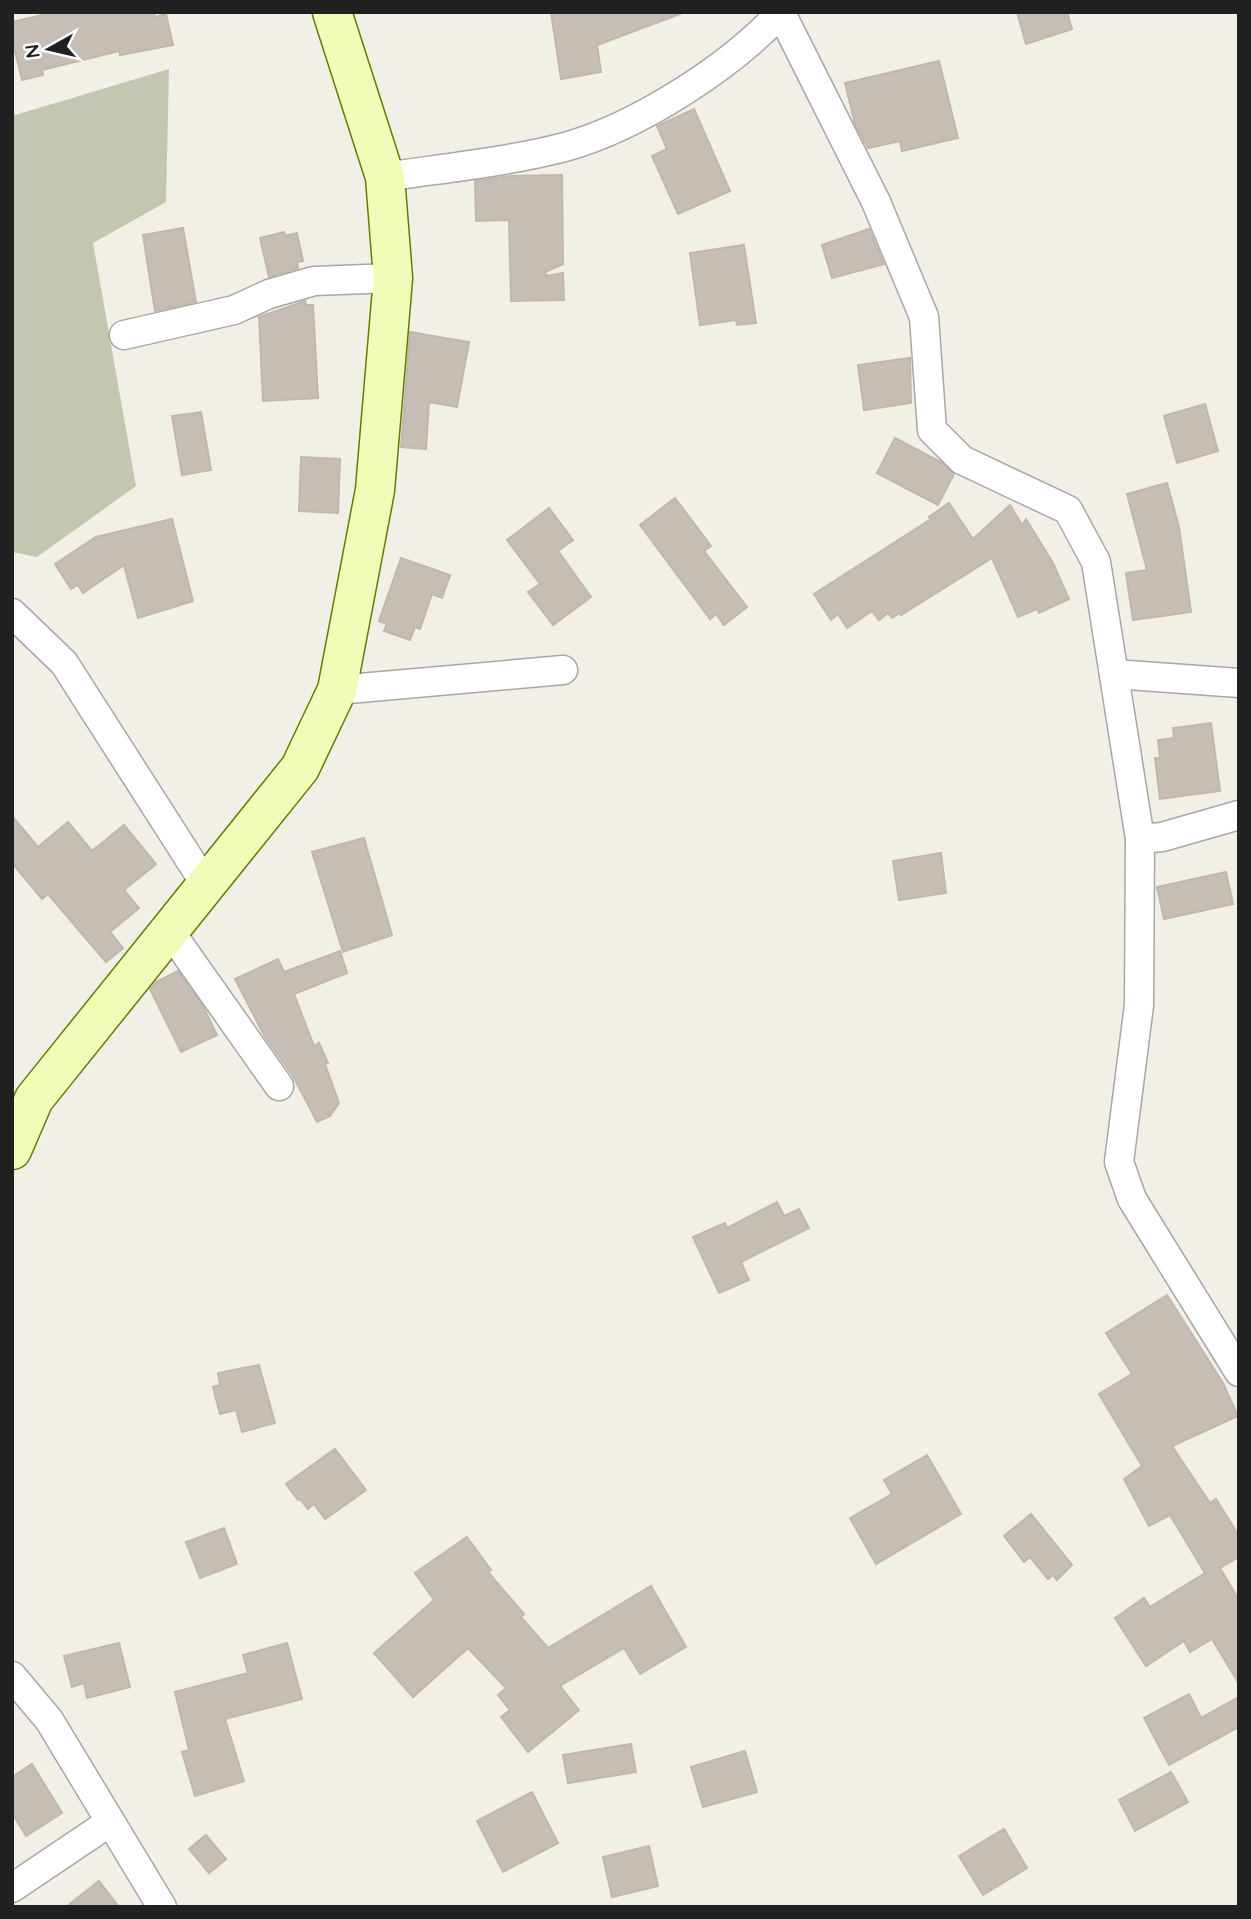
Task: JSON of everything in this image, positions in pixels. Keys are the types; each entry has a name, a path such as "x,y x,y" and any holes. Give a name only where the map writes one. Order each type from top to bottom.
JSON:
{"main road":[{"path":"12,1150 34,1099 300,768 337,690 375,490 393,278 385,177 332,12"}],"street":[{"path":"385,177 567,146 655,110 744,48 781,13 876,202 924,317 932,430 962,460 1068,510 1096,562 1140,839 1139,1004 1119,1162 1132,1199 1239,1372"},
{"path":"124,335 234,310 270,294 314,281 393,278"},
{"path":"12,613 64,663 206,885"},
{"path":"337,690 563,670"},
{"path":"1114,674 1239,683"},
{"path":"1140,839 1162,837 1239,815"},
{"path":"169,930 279,1086"},
{"path":"12,1676 49,1720 162,1907"},
{"path":"12,1888 110,1822"}],"shaded area":[{"path":"169,69 166,202 93,243 136,486 37,557 12,552 12,116"}],"building":[{"path":"55,12 153,12 155,17 166,14 173,45 120,55 119,51 42,70 43,75 22,80 15,51 12,51 12,22"},
{"path":"551,12 680,14 597,45 601,72 561,79"},
{"path":"1017,12 1067,12 1072,29 1026,44"},
{"path":"939,61 958,138 902,151 900,141 868,148 855,124 845,83"},
{"path":"694,109 730,191 678,214 652,156 667,149 657,126"},
{"path":"562,175 563,264 545,272 547,276 563,273 564,300 511,301 509,220 476,221 475,181 510,176"},
{"path":"183,228 196,302 155,311 143,235"},
{"path":"869,229 884,264 832,278 822,245"},
{"path":"284,232 285,236 297,233 303,261 297,262 298,268 269,277 260,238"},
{"path":"744,245 756,323 737,325 736,320 700,325 690,253"},
{"path":"305,301 306,305 313,305 318,398 263,401 259,317"},
{"path":"410,332 469,342 457,407 429,402 426,449 401,447"},
{"path":"910,358 911,403 864,410 858,365"},
{"path":"1205,404 1218,451 1177,463 1164,416"},
{"path":"201,412 211,470 182,475 172,416"},
{"path":"895,438 941,462 954,474 938,505 877,473"},
{"path":"301,457 340,459 338,513 299,511"},
{"path":"1167,483 1179,527 1191,612 1133,620 1126,573 1147,570 1127,494"},
{"path":"675,498 711,546 704,551 747,607 724,625 716,614 710,619 640,525"},
{"path":"949,503 973,539 1010,505 1022,525 1026,519 1053,563 1069,599 1039,613 1037,609 1018,617 992,558 901,615 900,613 892,618 888,613 879,620 872,611 847,628 838,614 831,620 814,594 931,519 929,517"},
{"path":"549,508 573,540 558,551 591,597 553,625 528,592 540,584 507,540"},
{"path":"172,519 193,601 138,618 124,565 83,593 78,585 71,589 55,564 96,537"},
{"path":"401,558 450,575 442,598 432,594 420,629 415,627 410,640 384,631 387,624 379,621"},
{"path":"1211,723 1220,791 1160,799 1155,758 1160,758 1158,740 1174,738 1173,728"},
{"path":"12,816 38,847 68,822 92,851 124,825 156,864 124,890 139,908 110,932 123,948 106,962 48,894 42,899 12,863"},
{"path":"364,838 392,935 343,952 312,852"},
{"path":"941,853 946,893 899,900 893,861"},
{"path":"1226,872 1233,904 1164,919 1157,887"},
{"path":"340,951 347,973 294,994 314,1046 319,1043 328,1063 325,1064 339,1103 330,1116 317,1122 293,1076 265,1037 235,979 278,959 284,972"},
{"path":"178,971 204,1008 217,1035 181,1052 150,989 156,982"},
{"path":"777,1202 784,1216 799,1209 809,1228 741,1262 749,1280 719,1293 693,1237 725,1223 727,1228"},
{"path":"1167,1295 1223,1383 1238,1416 1172,1446 1210,1503 1216,1499 1239,1536 1239,1557 1220,1568 1239,1600 1239,1684 1212,1639 1190,1652 1184,1641 1146,1666 1115,1618 1144,1598 1150,1607 1205,1573 1170,1515 1149,1526 1124,1479 1142,1466 1099,1394 1132,1374 1106,1333"},
{"path":"259,1365 275,1423 242,1432 236,1410 220,1414 213,1387 220,1385 218,1373"},
{"path":"335,1449 366,1490 325,1519 314,1504 308,1509 286,1484"},
{"path":"927,1455 961,1514 876,1564 850,1518 892,1494 884,1480"},
{"path":"1031,1514 1072,1565 1057,1580 1053,1575 1048,1579 1030,1557 1024,1562 1004,1536"},
{"path":"224,1528 237,1564 200,1578 186,1542"},
{"path":"467,1537 491,1570 488,1572 524,1614 521,1617 548,1648 651,1586 686,1647 640,1674 624,1648 560,1686 579,1710 528,1752 501,1717 510,1710 498,1695 506,1688 468,1648 413,1697 374,1653 434,1600 415,1573"},
{"path":"119,1643 130,1687 87,1698 84,1683 72,1687 64,1656"},
{"path":"287,1643 302,1699 225,1719 244,1781 195,1796 182,1752 189,1750 175,1692 248,1673 243,1655"},
{"path":"1189,1694 1201,1718 1239,1697 1239,1727 1169,1765 1144,1718"},
{"path":"631,1744 636,1772 568,1783 563,1755"},
{"path":"745,1751 757,1792 703,1807 691,1767"},
{"path":"32,1764 62,1813 26,1836 12,1813 12,1777"},
{"path":"1171,1772 1188,1802 1135,1831 1119,1800"},
{"path":"532,1792 558,1843 503,1872 477,1821"},
{"path":"1004,1829 1027,1868 983,1895 959,1856"},
{"path":"206,1835 226,1859 209,1873 189,1849"},
{"path":"649,1846 658,1886 612,1897 603,1857"},
{"path":"99,1881 119,1907 66,1907"}]}
